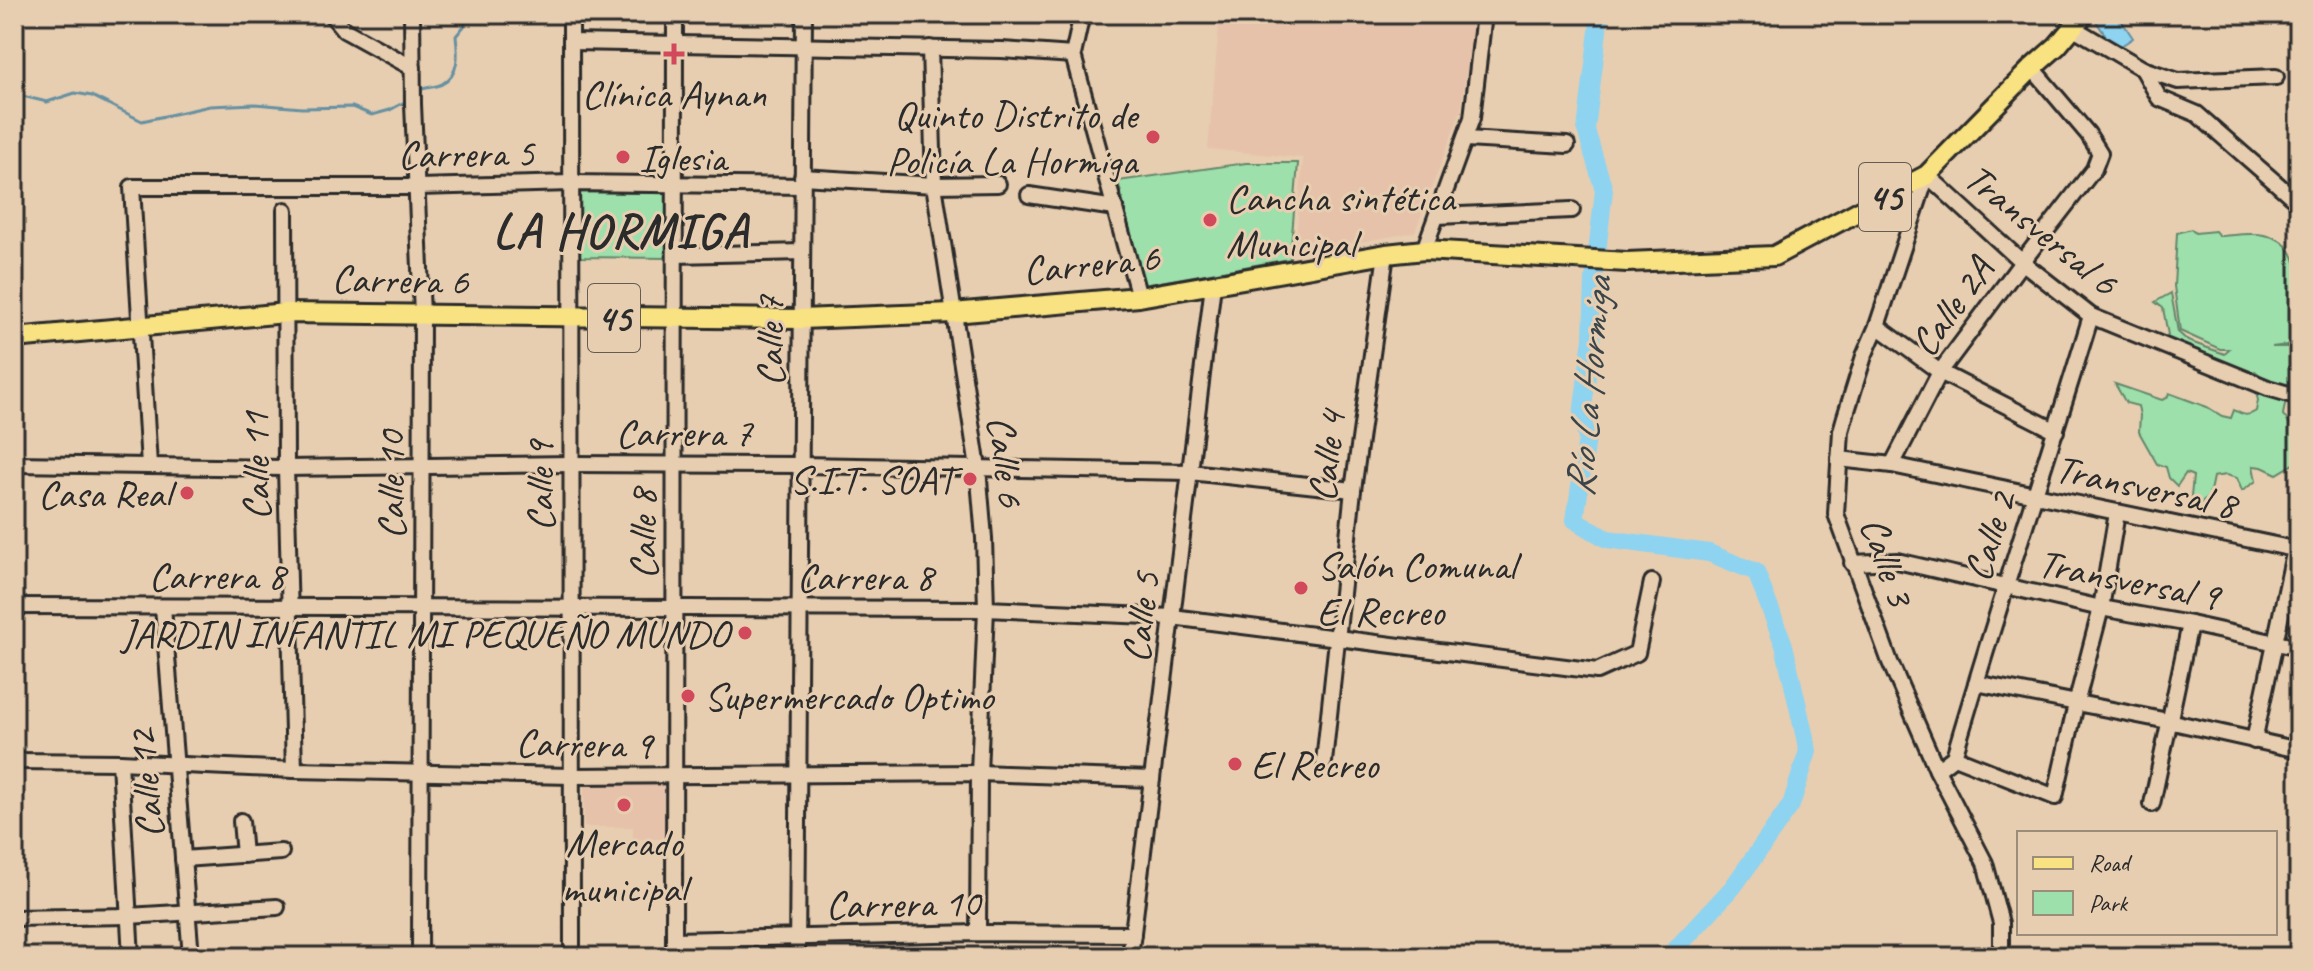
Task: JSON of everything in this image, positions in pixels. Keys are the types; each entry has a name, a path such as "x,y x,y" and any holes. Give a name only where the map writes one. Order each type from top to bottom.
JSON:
{"main road":[{"name":"Carrera 6","path":"14,338 286,313 801,319 953,313 1139,297 1424,250 1627,262 1774,256 1927,175 2057,46 2078,21"}],"street":[{"path":"331,14 344,30 413,68"},
{"name":"Calle 10","path":"412,14 422,315 420,957"},
{"name":"Calle 9","path":"571,14 572,957"},
{"name":"Calle 8","path":"674,957 675,14"},
{"name":"Calle 7","path":"797,957 804,14"},
{"path":"1082,14 1073,55 1139,297"},
{"path":"1424,250 1472,118 1484,14"},
{"path":"2078,21 2143,69 2178,81 2276,77"},
{"path":"571,42 930,48 1073,55"},
{"name":"Calle 6","path":"930,48 934,185 978,468 984,538 986,609 979,773 978,933"},
{"name":"Calle 2A","path":"1892,465 1940,372 2094,169 2100,153 2088,134 2032,68"},
{"path":"2143,69 2159,98 2197,114 2299,203"},
{"path":"1466,139 1567,145"},
{"name":"Transversal 6","path":"1927,175 2022,262 2091,316 2268,388 2299,397"},
{"name":"Calle 3","path":"1927,175 1845,417 1836,514 1890,662 1937,770 1985,863 2001,923 2001,957"},
{"name":"Carrera 5","path":"140,326 132,187 418,187 802,181 998,184"},
{"path":"1029,195 1115,208"},
{"name":"Calle 11","path":"285,210 286,468 294,770"},
{"path":"1437,216 1572,210"},
{"path":"675,255 802,252"},
{"name":"Calle 4","path":"1324,762 1353,490 1386,254"},
{"name":"Calle 5","path":"1130,957 1213,285"},
{"name":"Calle 2","path":"1954,757 2091,316"},
{"path":"140,326 149,465"},
{"path":"1877,326 1940,372 2056,431"},
{"name":"Transversal 8","path":"1839,459 1892,465 2297,550"},
{"name":"Carrera 7","path":"14,464 286,468 674,464 1190,472 1353,490"},
{"path":"1937,770 1954,757 2055,797 2101,608 2117,513"},
{"path":"2254,741 2297,550"},
{"name":"Transversal 9","path":"1852,563 1897,561 2101,608 2299,648"},
{"name":"Carrera 8","path":"14,606 986,609 1172,617 1597,671 1637,653 1652,582"},
{"name":"Calle 12","path":"163,607 191,957"},
{"path":"2152,804 2190,624"},
{"path":"1976,683 2299,750"},
{"name":"Carrera 9","path":"14,761 572,776 979,773 1152,779"},
{"path":"120,762 131,957"},
{"path":"241,821 244,855"},
{"path":"183,859 281,852"},
{"path":"14,918 128,916 277,907"},
{"name":"Carrera 10","path":"674,940 978,933 1133,934"}],"shaded area":[{"path":"1220,14 1474,14 1461,111 1415,232 1295,254 1303,158 1208,149"},
{"name":"Mercado municipal","path":"584,782 664,783 664,839 633,839 633,827 584,827"}],"green space":[{"name":"Cancha sintética Municipal","path":"1246,163 1298,163 1290,259 1143,285 1118,181"},
{"path":"577,192 667,193 667,258 577,257"},
{"path":"2191,229 2195,233 2215,231 2219,236 2268,236 2286,245 2293,255 2299,283 2299,340 2294,344 2272,347 2299,344 2299,395 2255,371 2249,375 2243,374 2239,367 2227,363 2220,365 2156,341 2168,335 2163,308 2155,302 2171,293 2178,332 2188,341 2225,354 2229,349 2220,349 2180,331 2174,286 2177,233"},
{"path":"2115,384 2162,400 2169,393 2231,418 2234,410 2245,415 2256,411 2259,387 2289,398 2283,415 2293,428 2299,427 2299,461 2277,474 2253,466 2256,481 2242,491 2237,478 2226,475 2213,477 2209,496 2200,505 2193,504 2193,476 2186,473 2177,486 2169,478 2166,467 2157,464 2139,432 2138,406 2126,403"}],"water":[{"path":"2100,14 2117,14 2133,38 2115,50 2094,18"}],"waterway":[{"path":"419,93 422,89 442,84 452,75 457,56 456,36 465,25 466,14"},
{"name":"Río La Hormiga","path":"1600,14 1586,130 1604,190 1594,280 1592,338 1582,415 1587,439 1575,520 1607,539 1709,553 1756,572 1784,645 1808,751 1791,805 1733,887 1672,953 1672,957"},
{"path":"14,94 47,102 75,93 92,96 142,121 210,106 255,104 302,108 352,107 372,115 410,99"}],"place":[{"name":"Clínica Aynan","path":"674,54"},
{"name":"Quinto Distrito de Policía La Hormiga","path":"1153,137"},
{"name":"Iglesia","path":"623,157"},
{"name":"Cancha sintética Municipal","path":"1210,220"},
{"name":"S.I.T. SOAT","path":"970,479"},
{"name":"Casa Real","path":"187,493"},
{"name":"Salón Comunal El Recreo","path":"1301,588"},
{"name":"JARDIN INFANTIL MI PEQUEÑO MUNDO","path":"745,633"},
{"name":"Supermercado Optimo","path":"688,696"},
{"name":"El Recreo","path":"1235,764"},
{"name":"Mercado municipal","path":"624,805"}],"district":[{"name":"LA HORMIGA","path":"621,230"}]}
